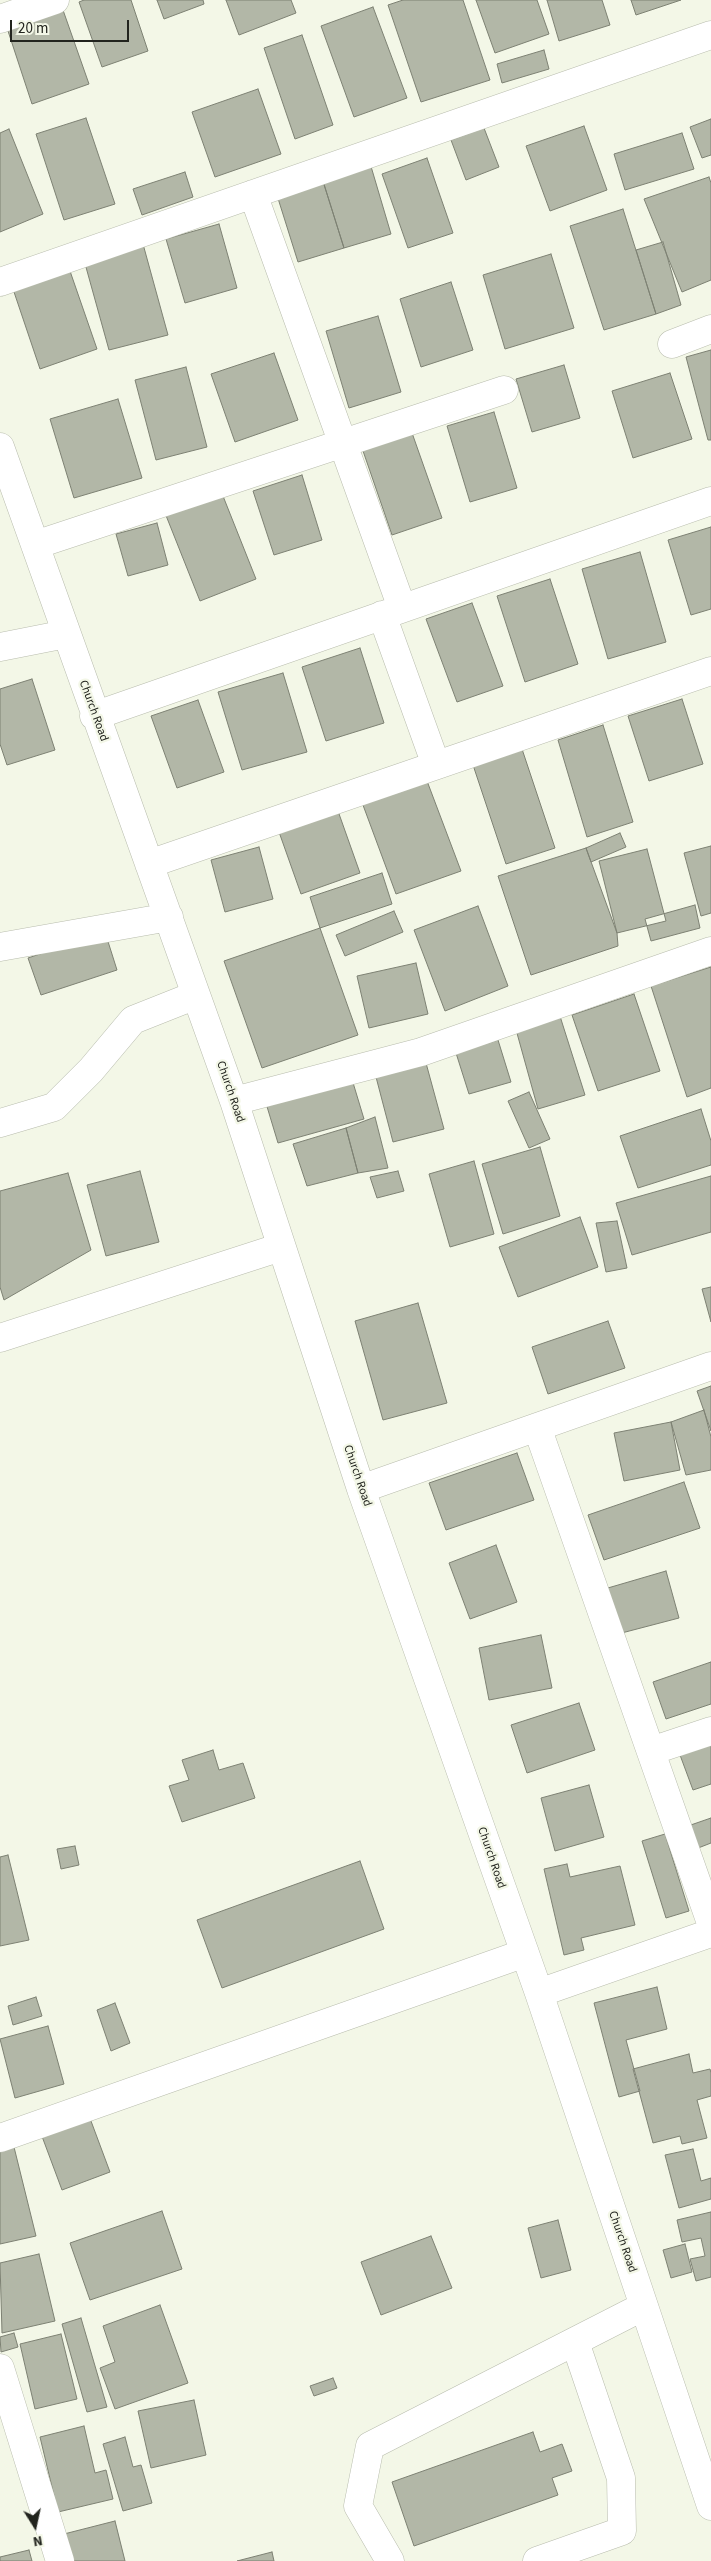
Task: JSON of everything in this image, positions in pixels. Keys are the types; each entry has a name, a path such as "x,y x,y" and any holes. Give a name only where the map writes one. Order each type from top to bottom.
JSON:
{"street":[{"path":"0,19 55,0"},
{"path":"0,282 711,35"},
{"path":"253,194 343,444 436,766"},
{"path":"672,344 711,329"},
{"path":"34,545 504,390"},
{"name":"Church Road","path":"0,447 94,716 150,864 234,1101 361,1490 539,1993 710,2503"},
{"path":"94,716 711,501"},
{"path":"0,647 66,634"},
{"path":"150,864 711,670"},
{"path":"0,947 168,917"},
{"path":"234,1101 421,1052 711,952"},
{"path":"0,1122 54,1107 91,1070 133,1020 196,995"},
{"path":"0,1338 282,1247"},
{"path":"361,1490 711,1366"},
{"path":"537,1427 711,1923"},
{"path":"650,1751 711,1731"},
{"path":"539,1993 711,1933"},
{"path":"0,2138 525,1953"},
{"path":"390,2561 358,2506 370,2446 644,2306"},
{"path":"536,2561 622,2531 621,2478 575,2342"},
{"path":"0,2368 60,2561"}],"building":[{"path":"84,0 131,0 148,51 102,67 79,2"},
{"path":"157,0 203,0 204,4 164,19"},
{"path":"226,0 291,0 296,13 239,35"},
{"path":"403,0 463,0 490,80 421,102 388,5"},
{"path":"476,0 537,0 549,34 495,53"},
{"path":"547,0 602,0 610,25 559,41"},
{"path":"631,0 681,0 636,15"},
{"path":"373,7 407,98 354,117 321,26"},
{"path":"63,10 89,84 32,104 7,28"},
{"path":"302,35 333,125 295,139 264,48"},
{"path":"544,50 549,69 502,83 497,64"},
{"path":"258,89 281,154 215,177 192,112"},
{"path":"86,118 115,204 64,220 36,134"},
{"path":"711,119 711,155 702,158 690,127"},
{"path":"584,126 607,190 550,211 526,146"},
{"path":"484,128 499,167 466,180 451,140"},
{"path":"9,129 43,214 0,232 0,133"},
{"path":"682,133 694,169 625,190 614,154"},
{"path":"427,158 453,233 408,248 382,174"},
{"path":"370,163 391,234 344,248 322,178"},
{"path":"185,172 193,197 142,215 133,189"},
{"path":"709,177 711,183 711,280 682,292 644,199"},
{"path":"322,178 344,248 298,262 276,192"},
{"path":"623,209 656,314 604,330 570,226"},
{"path":"219,224 237,288 185,303 166,239"},
{"path":"663,242 681,305 656,314 636,250"},
{"path":"143,244 168,335 109,350 84,260"},
{"path":"551,254 574,328 505,349 483,275"},
{"path":"70,271 97,349 40,369 13,289"},
{"path":"451,282 473,350 421,367 400,299"},
{"path":"378,316 401,392 349,408 326,331"},
{"path":"711,350 711,440 708,440 686,357"},
{"path":"274,353 298,420 235,442 211,374"},
{"path":"564,365 580,418 532,432 516,379"},
{"path":"186,367 207,447 156,460 135,380"},
{"path":"670,373 692,439 633,458 612,391"},
{"path":"118,399 142,478 74,498 50,419"},
{"path":"494,412 517,488 470,502 447,426"},
{"path":"411,430 442,518 392,535 362,448"},
{"path":"302,475 322,540 274,555 253,491"},
{"path":"221,491 256,579 200,601 165,513"},
{"path":"157,523 168,565 128,576 116,534"},
{"path":"711,527 711,609 691,615 668,540"},
{"path":"640,552 666,642 608,659 582,569"},
{"path":"550,579 578,664 525,682 497,596"},
{"path":"472,603 503,686 457,702 426,619"},
{"path":"360,648 384,723 326,741 302,667"},
{"path":"283,673 307,752 242,770 218,692"},
{"path":"32,679 55,750 7,765 0,744 0,689"},
{"path":"682,699 703,764 649,781 628,716"},
{"path":"198,700 224,772 177,788 151,716"},
{"path":"603,725 633,822 587,837 558,740"},
{"path":"521,746 555,848 506,864 472,762"},
{"path":"424,773 461,871 396,894 360,797"},
{"path":"338,811 360,873 301,894 279,832"},
{"path":"620,833 626,847 591,862 586,848"},
{"path":"711,846 711,913 701,916 684,853"},
{"path":"259,847 273,899 225,912 211,860"},
{"path":"586,848 617,933 618,946 531,975 498,876"},
{"path":"647,849 666,921 617,933 599,861"},
{"path":"382,873 392,904 320,928 310,897"},
{"path":"695,905 700,928 651,941 645,919"},
{"path":"478,906 508,986 445,1011 414,930"},
{"path":"394,911 403,932 345,956 336,935"},
{"path":"320,928 358,1035 262,1068 224,961"},
{"path":"105,932 117,970 41,995 28,958"},
{"path":"416,963 428,1014 369,1028 357,976"},
{"path":"711,967 711,1088 687,1097 651,986"},
{"path":"634,994 660,1071 598,1091 572,1015"},
{"path":"559,1013 585,1095 538,1109 515,1026"},
{"path":"498,1040 511,1082 469,1094 456,1053"},
{"path":"426,1063 444,1129 393,1142 376,1077"},
{"path":"351,1076 364,1119 278,1143 265,1100"},
{"path":"529,1092 550,1139 529,1148 508,1101"},
{"path":"701,1109 711,1141 711,1165 638,1188 620,1136"},
{"path":"375,1117 388,1168 358,1173 346,1128"},
{"path":"346,1128 358,1173 307,1186 293,1144"},
{"path":"540,1147 560,1216 503,1234 482,1164"},
{"path":"474,1161 494,1234 450,1247 429,1174"},
{"path":"140,1171 159,1242 106,1256 87,1185"},
{"path":"398,1171 404,1191 377,1198 370,1177"},
{"path":"68,1173 91,1250 4,1300 0,1287 0,1191"},
{"path":"711,1176 711,1232 632,1255 616,1203"},
{"path":"580,1217 598,1267 518,1297 499,1247"},
{"path":"617,1221 627,1268 606,1272 596,1223"},
{"path":"711,1287 711,1322 702,1289"},
{"path":"418,1303 447,1403 383,1420 355,1321"},
{"path":"608,1321 625,1368 548,1394 532,1347"},
{"path":"711,1386 711,1431 697,1391"},
{"path":"704,1410 711,1437 711,1470 686,1475 671,1422"},
{"path":"671,1422 680,1470 624,1481 614,1433"},
{"path":"517,1453 534,1500 446,1530 429,1483"},
{"path":"684,1482 700,1528 604,1560 588,1515"},
{"path":"496,1545 517,1602 470,1619 449,1563"},
{"path":"666,1571 679,1618 614,1635 601,1590"},
{"path":"541,1635 552,1688 489,1700 479,1648"},
{"path":"711,1662 711,1704 666,1719 653,1682"},
{"path":"579,1703 595,1750 527,1773 511,1725"},
{"path":"711,1744 711,1784 693,1790 680,1755"},
{"path":"213,1750 219,1770 243,1763 255,1798 182,1822 169,1786 189,1780 182,1760"},
{"path":"589,1785 604,1837 555,1851 541,1798"},
{"path":"711,1818 711,1843 693,1850 685,1827"},
{"path":"665,1834 689,1911 666,1918 642,1841"},
{"path":"75,1846 79,1865 61,1869 57,1849"},
{"path":"8,1855 29,1940 0,1946 0,1857"},
{"path":"360,1861 384,1929 222,1988 197,1920"},
{"path":"567,1864 570,1877 620,1866 635,1925 581,1938 584,1950 564,1955 544,1869"},
{"path":"657,1987 667,2029 626,2040 640,2091 619,2097 594,2003"},
{"path":"36,1997 42,2016 13,2025 8,2006"},
{"path":"115,2003 130,2043 111,2051 97,2010"},
{"path":"48,2026 64,2084 15,2098 0,2039"},
{"path":"689,2054 693,2073 710,2069 711,2073 711,2096 697,2100 707,2138 682,2144 680,2136 653,2143 633,2069"},
{"path":"88,2113 110,2172 62,2190 40,2131"},
{"path":"14,2147 36,2236 0,2244 0,2151"},
{"path":"693,2149 701,2181 711,2178 711,2199 679,2208 665,2155"},
{"path":"162,2211 182,2269 90,2300 70,2243"},
{"path":"711,2212 711,2277 696,2281 690,2259 705,2256 701,2238 682,2242 677,2220"},
{"path":"558,2220 571,2270 541,2278 528,2228"},
{"path":"431,2236 452,2288 381,2315 361,2262"},
{"path":"685,2244 692,2272 671,2278 663,2250"},
{"path":"39,2254 55,2321 2,2333 0,2263"},
{"path":"160,2305 188,2383 115,2409 100,2368 115,2362 103,2326"},
{"path":"81,2318 107,2407 87,2412 62,2324"},
{"path":"14,2333 18,2347 1,2352 0,2337"},
{"path":"61,2334 77,2399 35,2409 20,2344"},
{"path":"333,2378 337,2388 314,2396 310,2386"},
{"path":"194,2400 206,2455 151,2468 138,2411"},
{"path":"84,2426 95,2473 106,2470 113,2499 58,2512 40,2437"},
{"path":"533,2432 540,2452 562,2444 572,2471 552,2478 558,2495 414,2546 392,2482"},
{"path":"125,2437 133,2467 141,2465 152,2503 123,2511 103,2444"},
{"path":"115,2521 125,2561 71,2561 64,2534"},
{"path":"29,2550 32,2561 0,2561 0,2557"},
{"path":"272,2552 274,2561 237,2561"}]}
